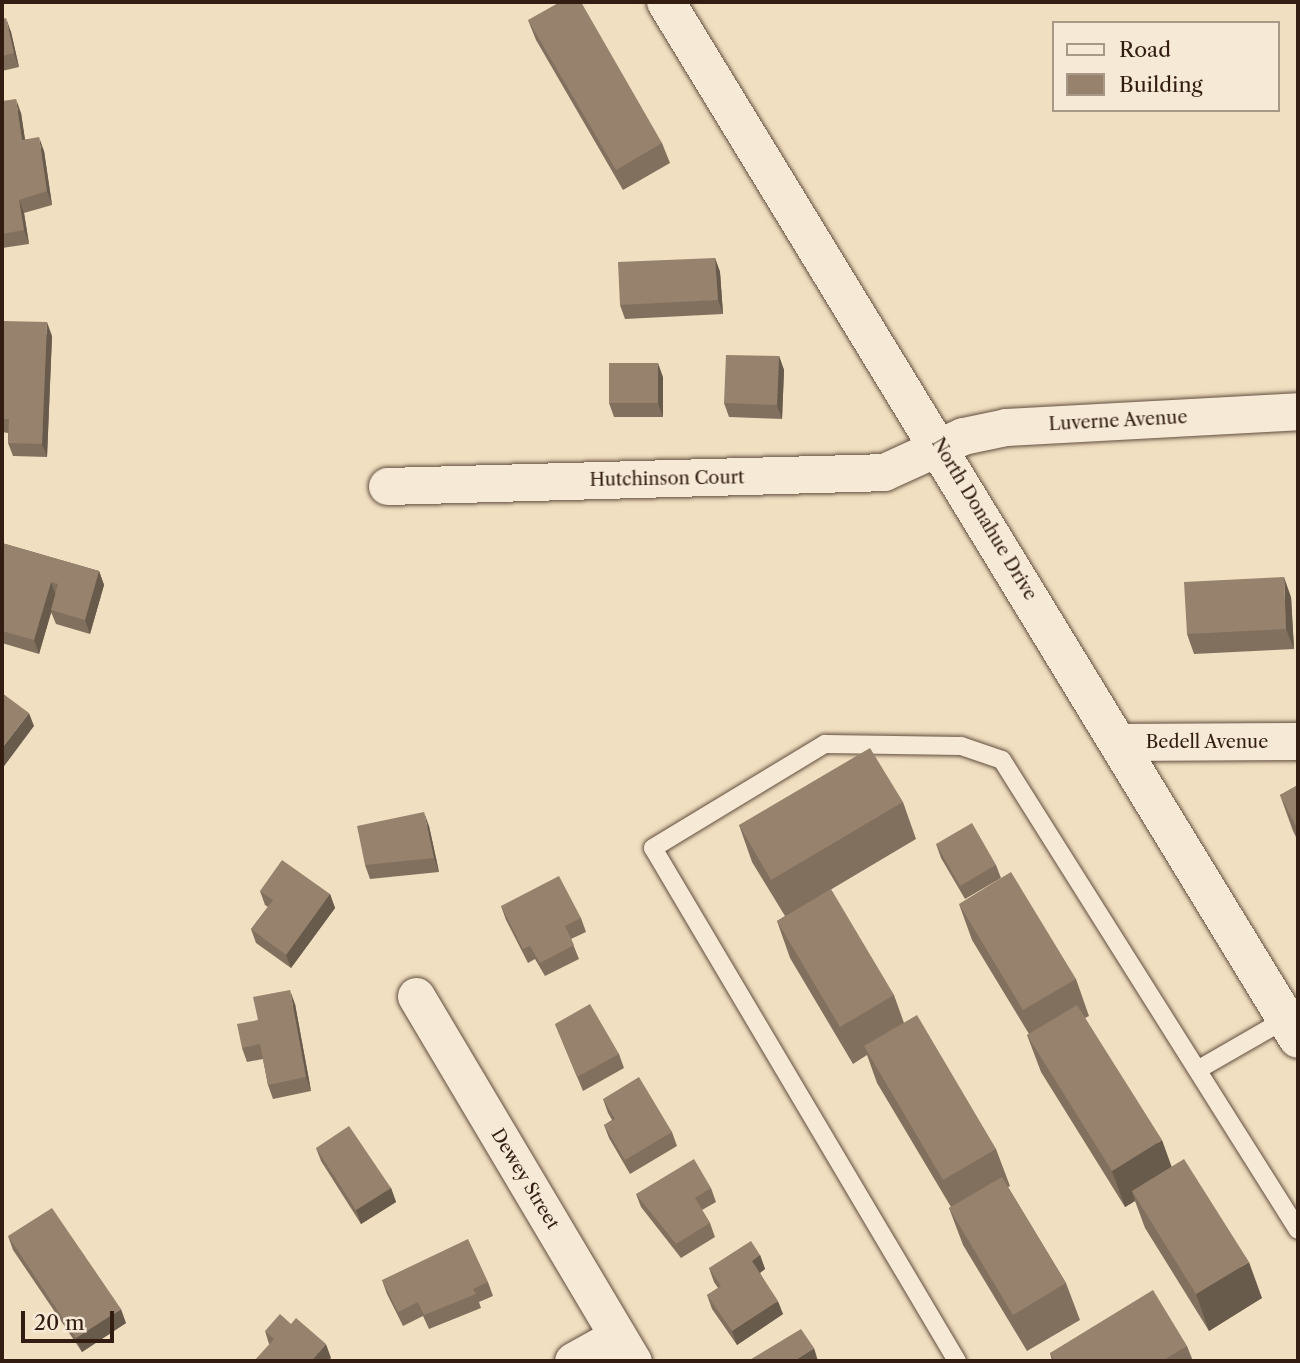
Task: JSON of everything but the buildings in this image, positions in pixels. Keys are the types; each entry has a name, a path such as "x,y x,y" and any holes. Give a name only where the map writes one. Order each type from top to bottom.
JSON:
{"street":[{"name":"North Donahue Drive","path":"666,2 941,446 1292,1029"},
{"name":"Luverne Avenue","path":"941,446 1006,427 1298,411"},
{"name":"Hutchinson Court","path":"387,486 884,472 941,446"},
{"name":"Bedell Avenue","path":"1117,742 1298,741"},
{"name":"Dewey Street","path":"416,996 626,1348"},
{"path":"573,1361 626,1348"}],"lane":[{"path":"957,1361 653,848 825,744 961,746 1002,760 1298,1230"},
{"path":"1199,1069 1292,1029"}]}
